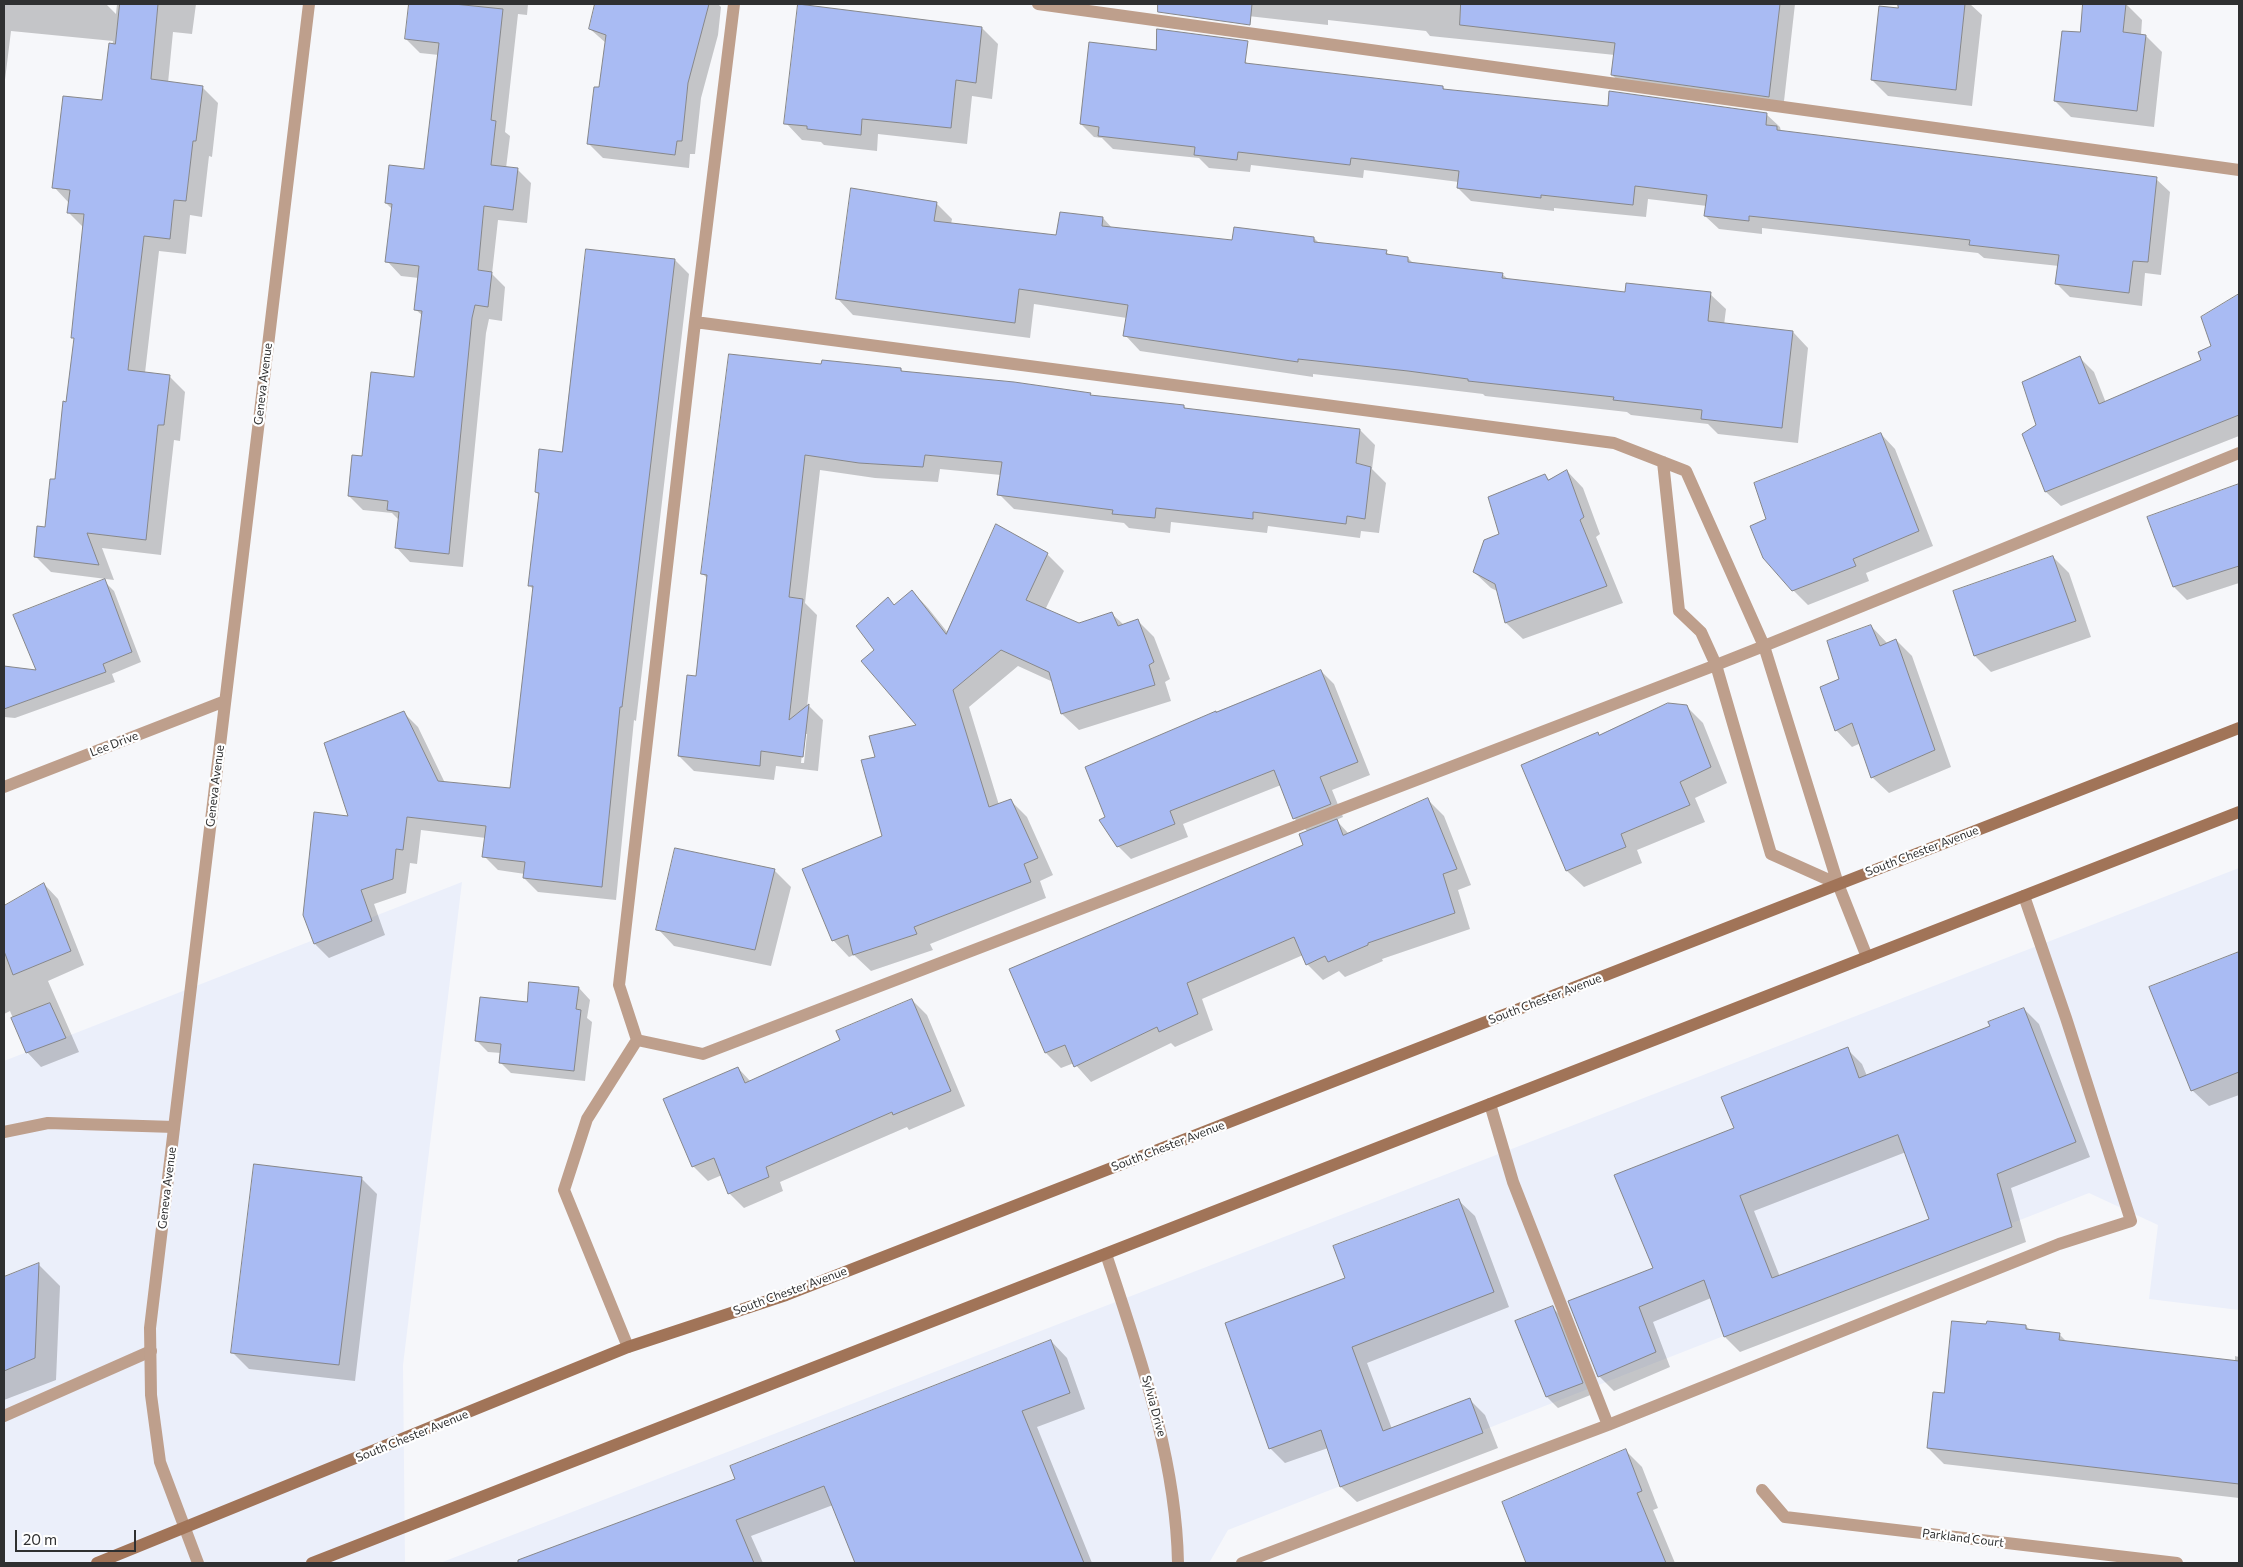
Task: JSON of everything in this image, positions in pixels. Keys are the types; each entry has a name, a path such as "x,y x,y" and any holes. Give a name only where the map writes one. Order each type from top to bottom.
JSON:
{"main road":[{"name":"South Chester Avenue","path":"97,1563 185,1529 628,1347 786,1295 2239,728"},
{"path":"312,1563 2239,812"}],"street":[{"name":"Geneva Avenue","path":"198,1563 160,1462 151,1395 150,1328 309,4"},
{"path":"637,1040 619,985 694,322 734,4"},
{"path":"1038,4 2239,170"},
{"path":"694,322 1614,443 1686,471 1764,646 1838,884 1867,957"},
{"path":"637,1040 702,1054 1716,665 2239,453"},
{"path":"1662,462 1679,611 1701,632 1716,665 1771,854 1838,884"},
{"name":"Lee Drive","path":"4,787 225,700"},
{"path":"1242,1563 1608,1425 2059,1244 2131,1222 2066,1018 2024,896"},
{"path":"628,1347 564,1190 587,1119 637,1040"},
{"path":"1490,1104 1513,1182 1608,1425"},
{"path":"4,1132 48,1123 174,1127"},
{"name":"Sylvia Drive","path":"1106,1254 1146,1376 1166,1449 1178,1536 1178,1563"},
{"path":"4,1416 150,1351"},
{"name":"Parkland Court","path":"1762,1490 1785,1517 2177,1563"}],"shaded area":[{"path":"2239,868 2239,1310 2149,1299 2158,1225 2089,1193 1228,1530 1209,1563 440,1563"},
{"path":"462,882 403,1365 405,1563 4,1563 4,1061"}],"building":[{"path":"120,4 158,4 151,79 203,86 196,141 193,141 186,201 174,200 170,239 144,236 128,370 170,375 164,425 158,425 146,540 87,533 99,565 34,557 37,526 45,527 50,479 55,479 63,401 66,402 74,338 71,338 84,214 67,213 70,190 52,188 63,96 102,100 109,43 115,44"},
{"path":"409,4 454,4 503,9 491,120 496,121 491,165 518,168 513,210 484,206 478,270 492,272 488,307 475,305 472,318 449,554 395,548 399,512 387,510 388,501 348,496 352,455 362,456 371,372 414,377 422,311 414,310 419,266 385,262 392,204 385,203 389,165 424,169 439,43 405,39"},
{"path":"595,4 709,4 688,83 682,141 677,141 675,155 587,144 594,87 599,87 606,35 589,29"},
{"path":"798,4 982,27 976,83 956,80 951,128 862,119 861,135 807,129 807,126 784,124"},
{"path":"1158,4 1252,4 1250,25 1158,12"},
{"path":"1461,4 1780,4 1769,97 1611,75 1615,43 1460,25"},
{"path":"1898,4 1965,4 1956,90 1871,80 1879,6 1898,8"},
{"path":"2083,4 2126,4 2123,32 2146,35 2137,111 2054,101 2062,31 2080,32"},
{"path":"1157,29 1248,41 1245,63 1443,86 1443,89 1608,106 1609,91 1767,113 1766,125 1777,126 1777,130 2157,177 2148,262 2133,261 2129,293 2055,284 2059,255 1969,245 1970,240 1844,226 1749,216 1749,221 1704,216 1707,195 1635,186 1633,205 1541,195 1541,198 1457,188 1459,171 1351,158 1350,165 1238,152 1237,160 1194,155 1195,147 1098,136 1099,127 1080,124 1089,42 1156,50"},
{"path":"851,188 937,202 934,221 1056,235 1060,212 1103,217 1102,226 1232,240 1234,227 1314,237 1314,242 1387,250 1386,254 1408,257 1408,262 1503,273 1502,278 1625,292 1626,283 1711,292 1708,321 1793,331 1782,428 1701,419 1702,410 1613,400 1614,397 1468,381 1468,379 1408,371 1298,359 1298,362 1123,336 1128,305 1019,289 1015,323 836,299"},
{"path":"586,249 675,259 622,707 620,707 602,887 523,878 525,862 482,857 486,826 407,817 403,850 396,849 393,879 361,890 372,921 314,944 303,915 314,812 348,816 324,743 404,711 438,781 510,788 533,586 528,586 539,493 535,492 539,449 562,452"},
{"path":"2239,294 2239,415 2045,492 2022,434 2036,425 2022,382 2080,356 2099,404 2201,360 2198,352 2211,346 2201,317"},
{"path":"729,354 821,364 822,360 901,368 901,371 1014,382 1091,393 1090,395 1184,405 1184,408 1360,429 1356,463 1371,467 1365,519 1347,516 1346,524 1253,512 1253,519 1156,508 1155,518 1112,514 1113,510 997,495 1002,462 925,455 923,467 859,463 805,455 789,597 803,599 789,720 809,704 803,757 761,751 760,766 678,756 687,675 696,676 707,575 701,574"},
{"path":"1881,433 1919,531 1853,559 1856,566 1792,591 1763,558 1750,526 1766,519 1754,483"},
{"path":"1567,470 1584,517 1580,520 1607,586 1505,623 1495,584 1473,572 1484,540 1499,534 1488,497 1545,474 1548,480"},
{"path":"2239,484 2239,566 2173,587 2147,517"},
{"path":"996,524 1048,553 1026,600 1079,623 1112,612 1118,626 1138,619 1154,662 1149,665 1155,685 1061,714 1049,672 1001,650 953,690 989,807 1011,799 1038,858 1024,864 1031,882 914,927 917,934 853,955 848,935 832,941 802,869 882,836 861,760 875,757 869,736 916,725 861,661 874,650 856,626 888,597 894,605 912,590 946,634"},
{"path":"2053,556 2076,621 1974,656 1953,591"},
{"path":"105,579 132,652 103,664 106,672 4,709 4,666 36,670 13,615"},
{"path":"1871,625 1880,646 1896,639 1935,750 1871,778 1852,723 1835,731 1820,687 1839,679 1827,641"},
{"path":"1321,670 1358,762 1320,777 1331,804 1293,819 1274,770 1170,811 1175,824 1117,847 1099,820 1105,817 1085,767 1216,711"},
{"path":"1668,703 1687,705 1711,767 1680,782 1690,805 1621,834 1626,847 1566,871 1521,765 1598,732 1599,735"},
{"path":"1428,798 1457,869 1443,874 1455,913 1368,943 1368,945 1328,962 1325,956 1306,965 1294,937 1187,983 1198,1014 1159,1032 1157,1027 1074,1067 1065,1045 1045,1053 1009,969 1303,845 1299,834 1337,819 1343,835"},
{"path":"675,848 775,869 755,950 656,930"},
{"path":"44,883 71,951 13,975 4,951 4,906"},
{"path":"2239,952 2239,1072 2191,1091 2149,987"},
{"path":"529,982 579,987 576,1009 581,1010 574,1071 499,1063 501,1044 475,1041 480,997 527,1002"},
{"path":"912,999 951,1091 893,1115 892,1112 766,1167 769,1177 728,1194 714,1158 692,1167 663,1099 738,1067 745,1083 840,1040 836,1031"},
{"path":"50,1003 66,1038 26,1053 11,1018"},
{"path":"2024,1008 2076,1142 1997,1174 2012,1227 1724,1337 1704,1280 1639,1307 1656,1352 1598,1377 1568,1301 1653,1268 1614,1175 1734,1128 1721,1097 1848,1047 1859,1078 1990,1026 1988,1022","holes":["1898,1135 1929,1219 1772,1278 1740,1196"]},
{"path":"254,1164 362,1177 339,1365 231,1353"},
{"path":"1459,1199 1494,1292 1352,1347 1383,1431 1470,1398 1483,1433 1340,1487 1321,1430 1269,1449 1225,1323 1345,1278 1333,1246"},
{"path":"39,1263 35,1358 4,1371 4,1277"},
{"path":"1553,1306 1583,1383 1546,1397 1515,1321"},
{"path":"1952,1321 1986,1324 1987,1321 2026,1325 2026,1329 2060,1333 2059,1340 2239,1361 2239,1484 1927,1448 1933,1392 1944,1393"},
{"path":"1051,1340 1070,1393 1022,1411 1084,1563 855,1563 824,1486 736,1520 754,1563 518,1563 518,1560 735,1479 730,1466"},
{"path":"1626,1449 1642,1491 1637,1493 1666,1563 1526,1563 1502,1502"}]}
